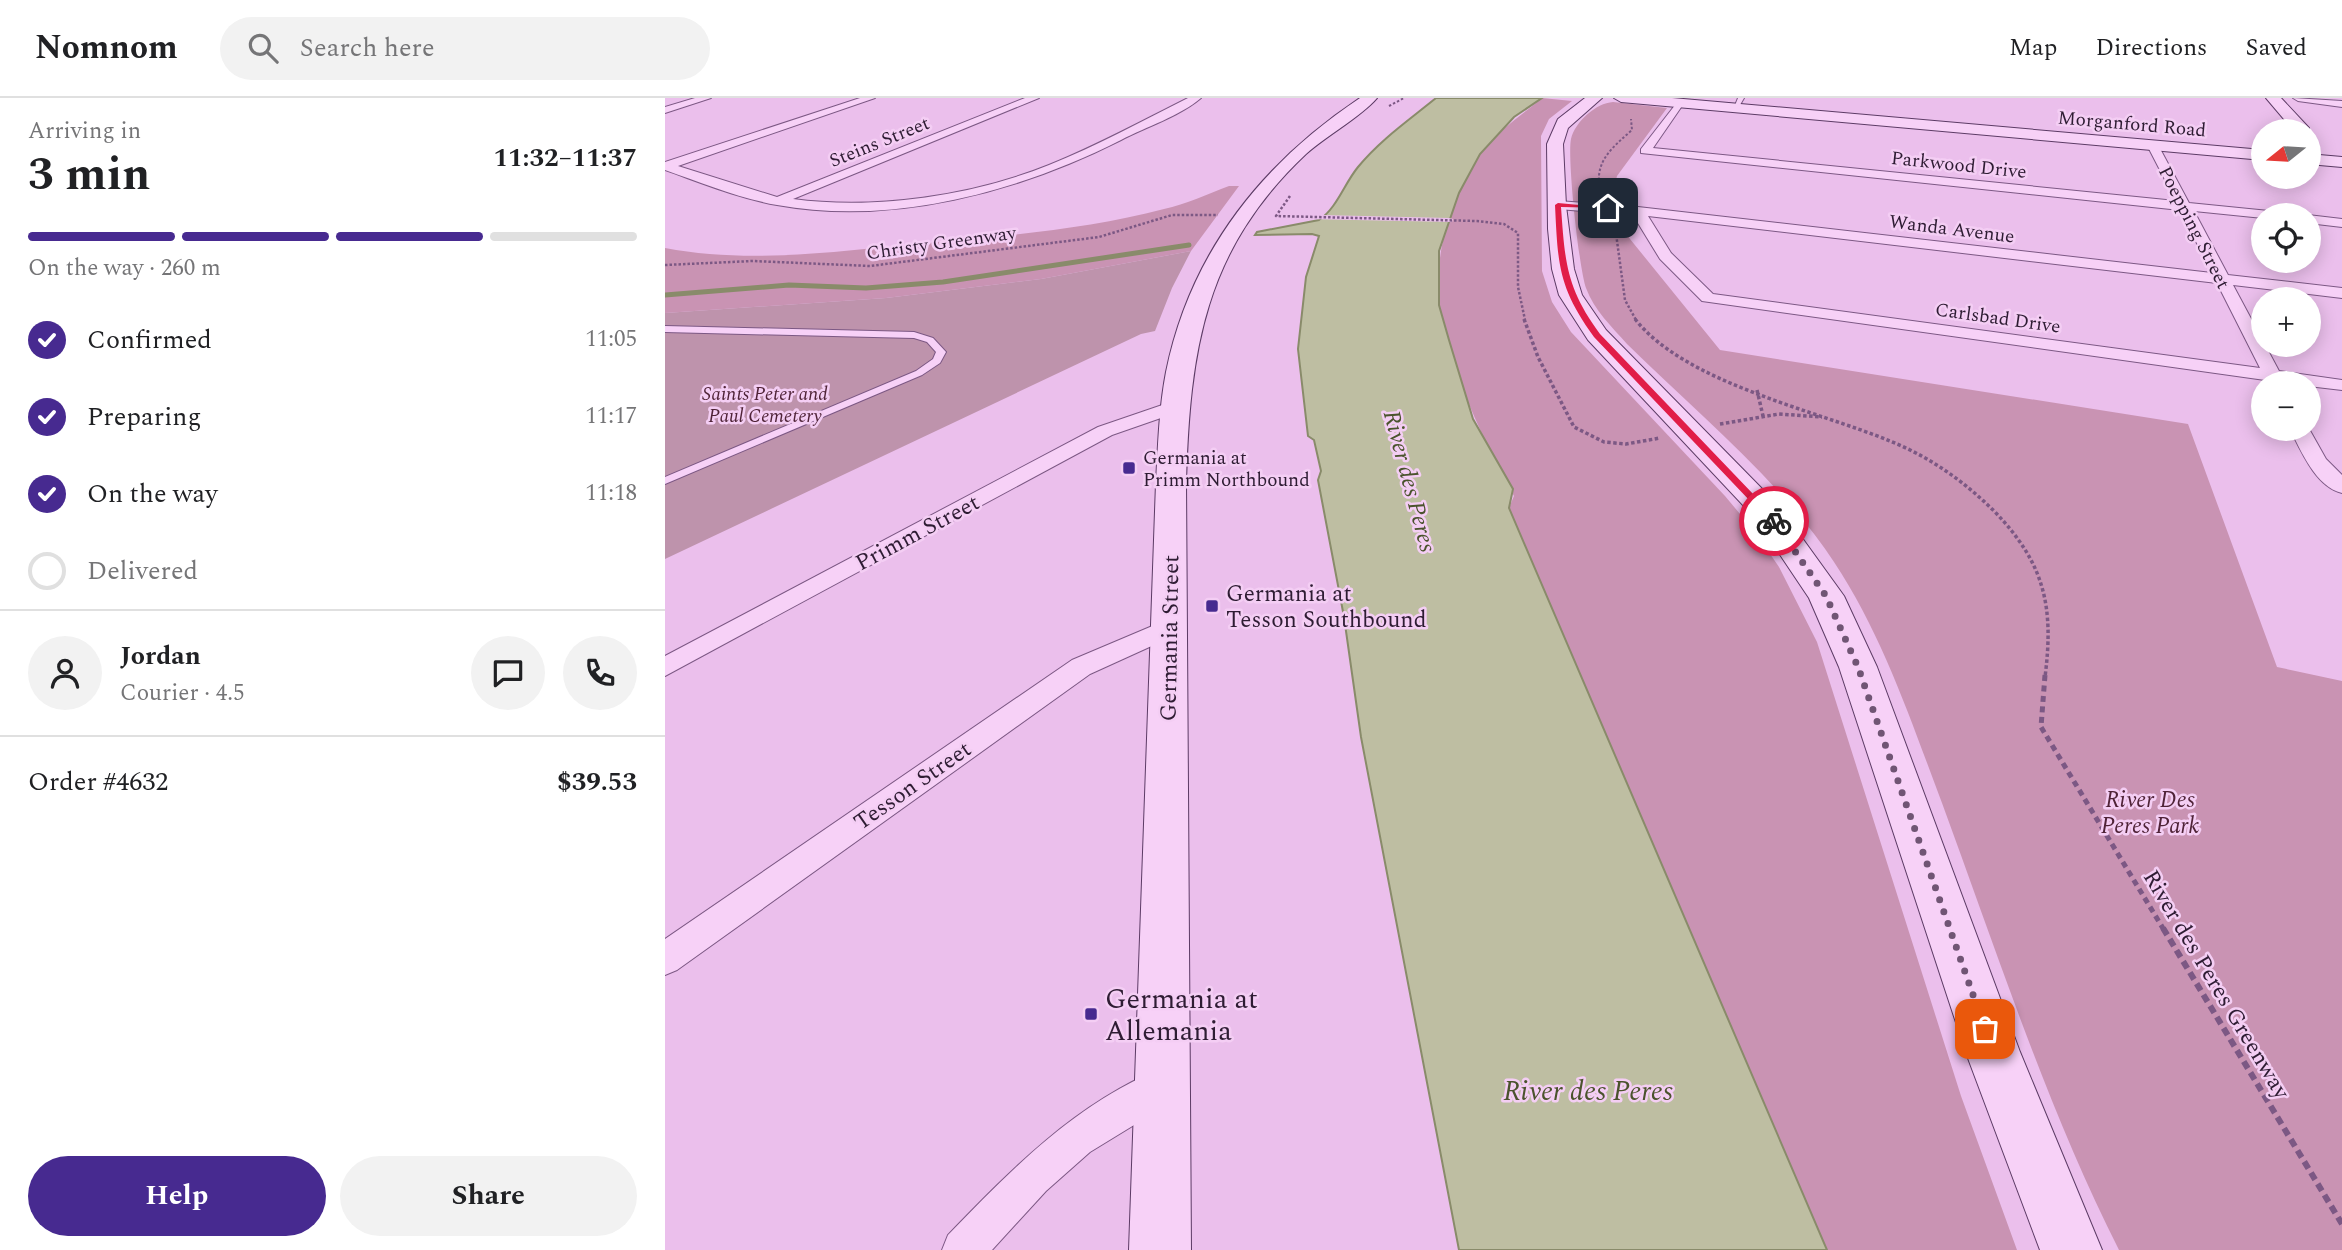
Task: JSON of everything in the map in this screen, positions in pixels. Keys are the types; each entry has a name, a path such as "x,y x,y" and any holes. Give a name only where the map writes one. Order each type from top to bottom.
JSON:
{"main road":[{"name":"Germania Street","path":"1160,1250 1174,407 1186,338 1208,273 1232,229 1264,186 1298,150 1324,128 1370,98"},
{"path":"1595,98 1569,116 1556,135 1564,278 1584,320 1768,513 1810,569 1840,624 1875,712 2023,1134 2071,1250"},
{"name":"Morganford Road","path":"1621,98 1739,103 2251,154"},
{"path":"2273,98 2292,119"},
{"path":"2321,149 2336,162"}],"street":[{"path":"665,110 706,98"},
{"path":"666,166 870,98"},
{"name":"Steins Street","path":"776,201 1034,98"},
{"path":"666,166 776,201 843,206 923,200 1007,182 1051,169 1196,98"},
{"path":"2298,98 2342,104"},
{"name":"Parkwood Drive","path":"1680,101 1645,151 2251,213"},
{"name":"Poepping Street","path":"2153,145 2270,371"},
{"name":"Wanda Avenue","path":"1558,205 1638,211 2342,293"},
{"name":"Carlsbad Drive","path":"1638,211 1665,256 1708,298 2251,376"},
{"path":"2321,221 2342,223"},
{"name":"Carlsbad Drive","path":"2321,383 2342,385"},
{"name":"Primm Street","path":"665,667 1105,430 1174,407"},
{"path":"2306,441 2317,462 2342,487"},
{"name":"Tesson Street","path":"665,959 1081,667 1169,628"},
{"path":"963,1250 1032,1177 1076,1138 1116,1111 1162,1087"}],"lane":[{"path":"665,329 914,335 929,338 937,344 941,352 937,361 919,373 665,481"}],"path":[{"path":"1602,193 1596,176 1598,166 1601,159 1632,130 1630,117"},
{"path":"1284,205 1276,216 1477,221 1510,226 1518,233 1515,282 1533,352 1574,427 1583,435 1614,446 1667,436"},
{"name":"Christy Greenway","path":"665,265 753,261 836,267 879,266 1003,247 1099,237 1172,215 1218,215"},
{"name":"River des Peres Greenway","path":"1612,219 1629,310 1642,329 1694,364 1922,455 1959,480 1992,508 2033,561 2048,604 2049,650 2041,689 2041,727 2342,1224"},
{"path":"1757,390 1763,416"},
{"name":"River des Peres Greenway","path":"1713,426 1763,416 1807,415 1833,419"}],"green space":[{"path":"1542,98 1572,101 1549,119 1541,136 1542,271 1552,302 1571,332 1725,496 1755,532 1779,567 1817,642 1961,1096 2017,1250 1827,1250 1509,508 1514,496 1479,427 1452,356 1440,307 1439,269 1447,226 1471,166 1496,136"},
{"name":"River Des Peres Park","path":"1613,102 1667,108 1617,176 1610,204 1630,239 1720,350 2188,424 2277,667 2342,681 2342,1250 2119,1250 2046,1085 1895,680 1851,590 1813,532 1789,504 1737,448 1627,344 1589,296 1577,237 1571,139 1587,114"},
{"path":"1229,186 1239,186 1191,251 1041,279 886,298 665,313 665,248 724,255 785,255 1003,236 1132,217 1180,204"},
{"name":"Saints Peter and Paul Cemetery","path":"1191,251 1172,288 1155,331 1141,334 665,559 665,313 886,298 1041,279"}],"water":[{"name":"River des Peres","path":"1436,98 1542,98 1514,117 1480,154 1459,193 1439,251 1439,305 1473,419 1513,489 1509,508 1827,1250 1459,1250 1361,737 1344,617 1318,480 1321,471 1314,440 1308,436 1298,349 1306,277 1319,236 1255,235 1257,232 1319,220 1331,209 1367,157"}],"pier":[{"path":"1320,215 1453,219 1452,222 1307,219"}],"waterway":[{"path":"665,295 789,285 866,288 943,282 1189,245"}],"way so far":[{"path":"1774,521 1810,569 1826,596 1858,667 1985,1029"}],"place":[{"name":"Germania at Primm Northbound","path":"1129,468"},
{"name":"Germania at Tesson Southbound","path":"1212,606"},
{"name":"Germania at Allemania","path":"1091,1014"}],"route":[{"path":"1608,208 1558,205 1564,278 1575,305 1597,335 1774,521"}]}
